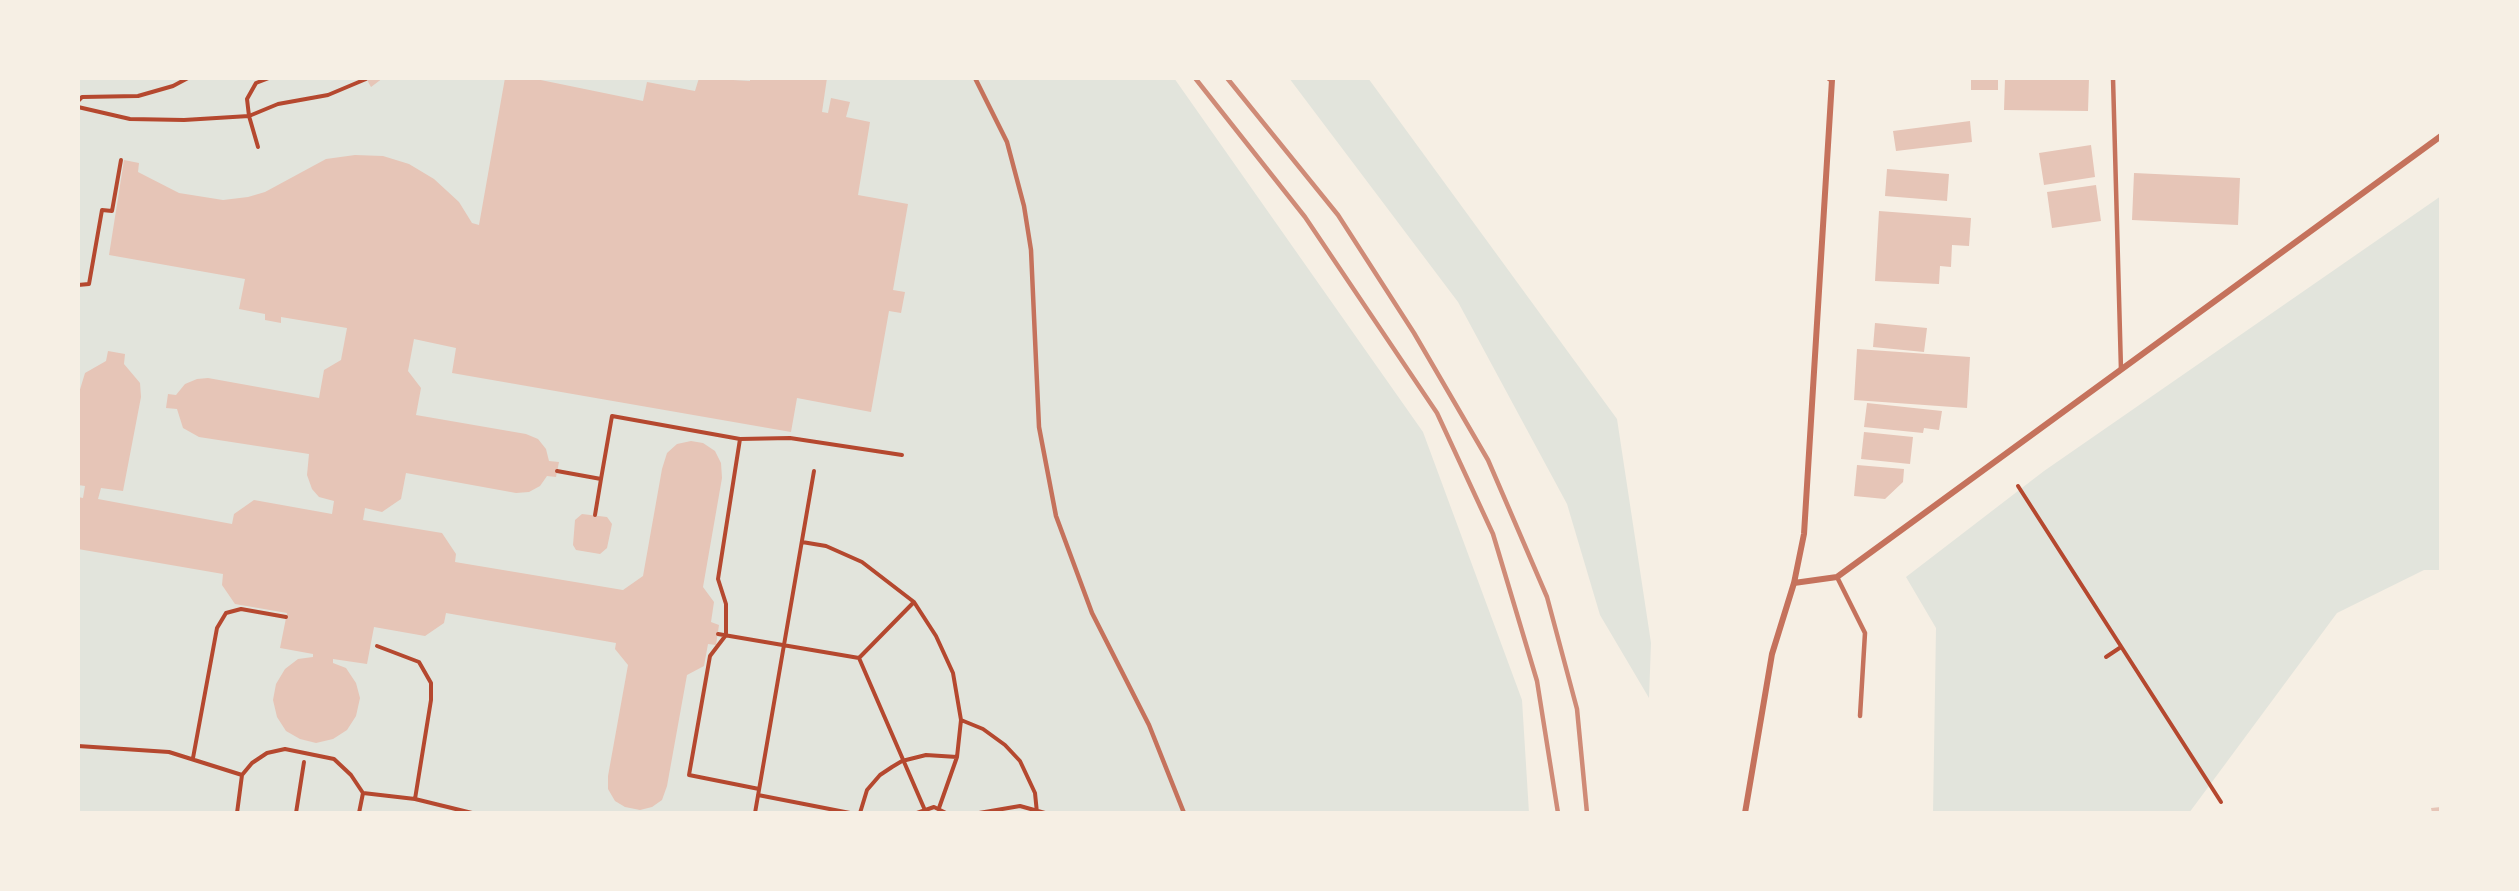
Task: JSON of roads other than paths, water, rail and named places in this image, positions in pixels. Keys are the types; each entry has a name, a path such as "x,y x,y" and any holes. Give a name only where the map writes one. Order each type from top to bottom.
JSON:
{"street":[{"path":"1745,813 1772,654 1794,583 1804,534 1831,78"},
{"path":"1794,583 1837,577 2441,136"}],"lane":[{"path":"975,78 1006,142 1024,206 1031,250 1039,427 1056,516 1092,613 1149,725 1184,813"},
{"path":"2113,78 2121,370"},
{"path":"1837,577 1865,633 1860,716"}],"railway":[{"path":"1195,78 1305,217 1437,413 1493,534 1537,681 1558,813"},
{"path":"1227,78 1338,215 1414,333 1488,460 1547,597 1577,709 1587,813"}]}
